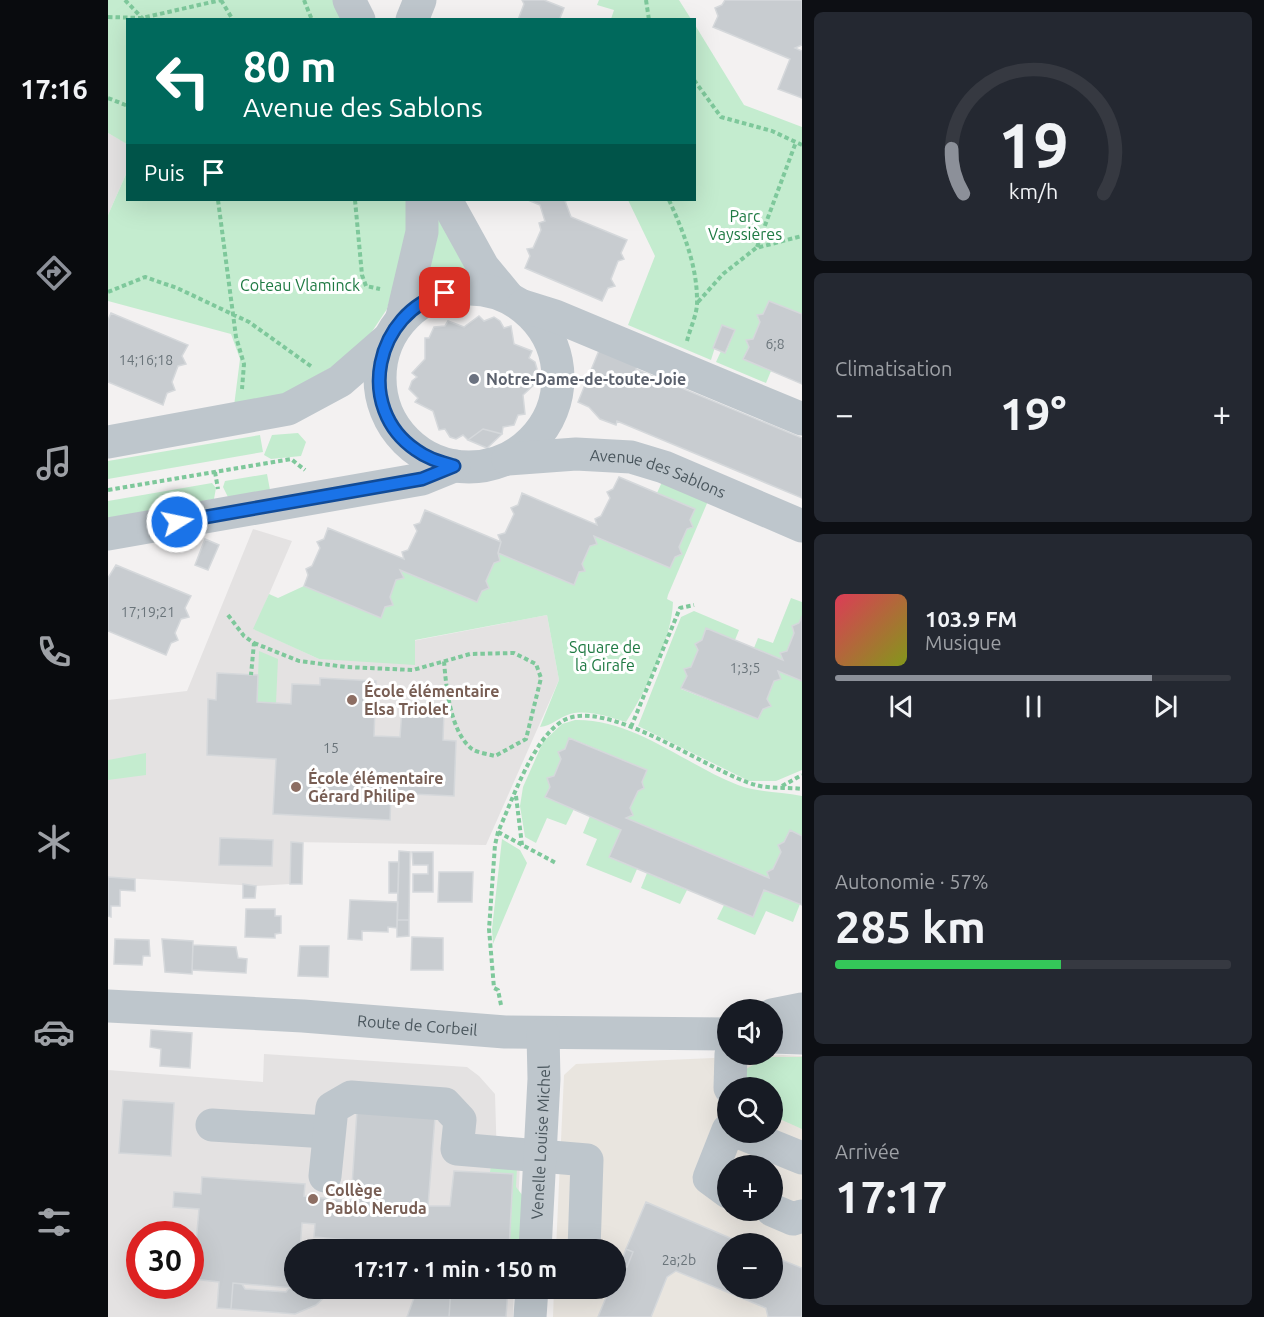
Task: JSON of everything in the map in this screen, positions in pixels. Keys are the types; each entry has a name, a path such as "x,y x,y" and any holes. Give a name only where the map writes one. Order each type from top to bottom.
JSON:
{"street":[{"path":"349,0 358,18"},
{"path":"413,18 420,0"},
{"name":"Avenue des Sablons","path":"422,201 422,232 399,317 379,366 380,396 392,424 414,449 434,460 454,466 481,466 508,459 576,454 631,457 664,467 802,526"},
{"name":"Avenue des Sablons","path":"447,201 483,267 515,301 540,323 554,348 559,375 555,403 544,428 527,446 508,459"},
{"path":"108,442 288,409 331,387 399,317 427,298 463,288 490,290 802,419"},
{"name":"Avenue des Sablons","path":"108,534 422,479 454,466"},
{"name":"Route de Corbeil","path":"108,1006 303,1016 543,1034 717,1034"},
{"path":"783,1013 802,1009"},
{"name":"Venelle Louise Michel","path":"536,1239 541,1162 543,1034"},
{"path":"783,1037 802,1038"},
{"path":"325,1176 327,1132 332,1108 351,1097 445,1104 460,1120 458,1149 541,1162 587,1160 584,1239"},
{"path":"212,1125 327,1132"},
{"path":"765,1143 802,1158"},
{"path":"717,1158 709,1178 717,1184"},
{"path":"783,1215 793,1219 802,1216"},
{"path":"530,1317 531,1299"}],"path":[{"path":"125,0 142,18"},
{"path":"147,18 221,0 232,18"},
{"path":"304,0 311,18"},
{"path":"645,0 649,18"},
{"path":"108,17 126,18"},
{"path":"696,83 721,117 772,131 802,145"},
{"path":"108,98 126,105"},
{"path":"756,248 796,142"},
{"path":"218,201 235,315 236,337 244,364 238,406 240,419"},
{"path":"355,201 362,276 366,286 399,317"},
{"path":"669,201 690,253 698,302 685,349 676,367"},
{"path":"698,302 723,274 756,248 802,236"},
{"path":"108,292 145,277 177,288 249,322 313,367 331,387"},
{"path":"108,490 291,459 320,482 322,497"},
{"path":"631,727 680,608 694,605"},
{"path":"228,615 244,636 254,643 299,662 413,670 444,661 470,654 514,653 536,664 541,678 526,739 495,756 472,749 458,729 447,698 444,661"},
{"path":"251,675 254,643"},
{"path":"505,1032 498,990 494,988 489,929 498,832 541,741 561,721 583,716 600,718 631,727 758,786 802,789"},
{"path":"781,786 802,775"},
{"path":"516,794 523,845"},
{"path":"498,832 556,863"}],"shaded area":[{"path":"108,133 126,143 126,174 108,215"},
{"path":"253,529 292,541 254,629 319,659 547,615 559,680 486,845 291,842 290,884 256,886 108,877 108,700 187,691"},
{"name":"Collège Pablo Neruda","path":"264,1054 467,1067 479,1076 495,1094 497,1161 520,1163 516,1239 284,1239 284,1299 514,1299 513,1317 108,1317 108,1070 263,1082"},
{"path":"783,1055 802,1056 802,1317 553,1317 554,1299 626,1299 626,1239 556,1239 564,1075 576,1064 717,1058 717,1065 783,1065"}],"green space":[{"path":"108,0 333,0 342,18 126,18 126,143 108,133"},
{"path":"599,0 679,0 690,18 611,18 614,10 597,5"},
{"name":"Parc Vayssières","path":"696,27 744,105 802,127 802,314 769,301 763,314 757,316 760,322 753,339 746,341 749,347 744,359 771,371 766,383 716,362 721,351 726,352 735,330 722,325 711,360 628,325 655,256 628,201 696,201"},
{"name":"Coteau Vlaminck","path":"126,174 126,201 413,201 413,220 387,309 369,336 346,359 277,398 234,406 240,359 231,334 108,301 108,215"},
{"path":"436,213 475,273 451,274 421,286"},
{"path":"298,433 306,442 301,456 271,459 264,455 272,435"},
{"path":"260,435 263,452 108,479 108,461"},
{"path":"267,474 270,490 228,497 223,487 225,481"},
{"name":"Square de la Girafe","path":"662,482 708,501 668,595 667,599 673,602 672,616 663,648 642,695 626,722 584,712 566,715 540,727 559,680 547,615 415,640 415,665 319,659 253,629 269,594 278,598 304,586 381,618 385,607 392,604 390,597 396,580 404,578 400,570 477,602 482,591 489,588 486,581 494,563 500,561 498,553 574,585 579,572 584,571 582,564 590,546 597,544 594,536 670,568 675,557 682,554 679,547 687,529 693,527 690,520 695,509 657,493"},
{"path":"212,483 216,488 214,499 108,518 108,501"},
{"path":"791,598 802,602 802,616 787,651 780,653 783,660 754,648 758,638 773,643"},
{"path":"694,611 739,630 735,640 706,629 702,640 695,644 698,650 691,667 684,669 687,676 681,689 758,719 774,681 781,679 778,671 802,681 802,770 776,781 749,781 638,726 681,617"},
{"path":"259,651 278,659 276,703 257,702"},
{"path":"575,720 597,722 639,735 738,785 802,796 802,836 790,831 784,842 778,845 781,852 773,869 767,872 769,878 626,818 633,815 630,808 638,791 643,788 642,782 647,770 570,738 565,749 558,752 561,759 554,776 547,779 550,787 545,797 574,809 566,825 547,818 536,843 525,837 520,806 523,787 543,742 562,724"},
{"path":"146,753 146,775 108,780 108,760"},
{"path":"590,816 621,830 609,857 637,869 631,883 586,865 597,839 583,833"},
{"path":"502,839 520,850 527,863 493,944 492,929"},
{"path":"647,873 687,890 680,904 641,888"},
{"path":"764,890 800,904 793,922 766,911 755,935 717,919 724,905 753,917"},
{"path":"783,1057 802,1057 802,1129 783,1120 783,1077 745,1077 746,1069 753,1065 783,1065"},
{"path":"491,1166 517,1167 516,1187 523,1196 523,1239 510,1239 513,1174 490,1172"}],"building":[{"path":"522,0 544,0 564,8 560,18 519,18 524,4"},
{"path":"725,0 802,0 802,45 795,48 802,51 802,98 778,89 790,59 713,27 718,16 715,8 722,5"},
{"path":"530,201 565,201 571,217 627,240 621,253 624,259 618,261 611,279 615,286 608,288 602,301 525,268 530,256 527,249 533,248 541,230 539,223 545,221 540,205"},
{"path":"769,301 802,314 802,384 743,359 749,347 746,340 753,339 760,322 757,315 763,314"},
{"path":"111,313 188,345 182,356 186,364 178,366 172,382 175,390 167,393 163,405 108,382 108,320"},
{"name":"Notre-Dame-de-toute-Joie","path":"479,316 484,321 494,317 504,328 511,326 514,344 532,351 529,358 535,362 537,369 532,377 537,382 523,395 525,414 518,415 514,425 503,427 502,434 483,429 468,440 463,435 456,439 450,437 445,429 439,430 433,411 415,402 418,398 409,389 412,381 417,377 412,373 425,359 425,338 429,338 434,327 445,326 448,321 464,327"},
{"path":"722,325 735,330 725,353 713,348"},
{"path":"600,348 637,367 636,369 802,438 802,498 617,421 616,425 600,419 589,407 578,402"},
{"path":"483,429 502,434 487,448 468,440"},
{"path":"619,477 695,509 690,520 693,527 687,529 679,547 682,554 675,557 670,568 594,536 597,544 590,546 582,564 585,571 579,572 574,585 498,553 501,542 498,535 505,533 514,514 511,508 518,505 522,493 597,525 595,519 601,516 610,498 607,492 613,489"},
{"path":"425,510 501,542 498,553 500,561 494,563 486,581 489,588 482,591 477,602 400,570 404,578 396,580 390,597 393,605 385,607 381,618 304,586 308,575 306,569 312,566 320,548 317,542 324,539 328,528 404,559 402,552 408,550 417,531 414,525 420,523"},
{"path":"205,539 219,545 208,570 195,565"},
{"path":"116,565 191,596 185,608 189,617 181,619 175,633 178,640 171,643 166,655 108,631 108,578"},
{"path":"802,616 802,681 778,671 781,679 774,681 767,699 771,706 763,709 758,719 681,688 687,676 684,669 691,667 698,650 695,644 702,640 706,628 783,660 780,653 787,651 794,633 792,626 799,623"},
{"path":"217,673 258,675 257,702 291,704 292,684 320,685 320,678 376,681 374,736 400,737 402,710 444,712 443,740 456,741 454,796 391,793 390,820 273,814 276,759 207,755 208,699 216,700"},
{"path":"569,738 647,770 642,782 644,788 638,791 630,808 633,815 626,818 769,878 767,872 773,869 781,852 778,845 784,842 790,830 802,836 802,905 764,890 753,917 609,857 621,830 545,797 550,787 547,778 554,776 561,759 558,752 565,749"},
{"path":"220,838 273,840 272,866 219,865"},
{"path":"291,842 303,843 302,884 290,884"},
{"path":"399,851 410,852 409,920 397,920"},
{"path":"412,852 433,852 433,892 413,892 413,874 428,874 428,865 413,865"},
{"path":"389,862 399,862 398,893 389,893"},
{"path":"439,872 473,872 472,902 438,902"},
{"path":"108,877 135,879 135,891 120,890 120,906 111,906 111,917 108,916"},
{"path":"243,884 256,886 255,898 243,898"},
{"path":"350,900 398,902 397,928 388,927 388,932 362,931 362,940 348,939"},
{"path":"246,909 275,909 275,916 281,916 281,933 275,934 275,938 245,937"},
{"path":"397,920 409,920 409,936 397,937"},
{"path":"412,937 443,938 443,970 411,970"},
{"path":"115,939 149,940 150,956 143,956 142,965 114,964"},
{"path":"162,939 193,941 192,974 165,972"},
{"path":"193,945 236,947 238,958 247,959 246,973 192,970"},
{"path":"300,946 329,946 328,977 298,976"},
{"path":"151,1030 192,1033 190,1068 160,1066 161,1049 150,1047"},
{"path":"123,1100 174,1103 171,1156 119,1153"},
{"path":"357,1111 435,1117 428,1206 450,1206 454,1171 513,1174 510,1239 337,1239 314,1237 315,1224 302,1223 301,1239 284,1239 284,1287 233,1283 231,1309 217,1308 219,1282 204,1280 204,1221 198,1221 199,1209 173,1207 174,1192 201,1194 202,1177 305,1184 304,1196 351,1201"},
{"path":"646,1202 718,1233 717,1288 676,1271 667,1277 651,1317 598,1317 605,1299 626,1299 626,1267 633,1252 626,1249"},
{"path":"626,1249 633,1252 626,1267"},
{"path":"783,1260 802,1268 802,1317 768,1317 766,1308 744,1299 783,1299"},
{"path":"233,1283 242,1284 245,1289 284,1292 284,1299 322,1299 316,1305 295,1314 231,1309"},
{"path":"414,1299 450,1299 449,1317 407,1317"},
{"path":"450,1299 507,1299 506,1317 449,1317"}],"place":[{"name":"Notre-Dame-de-toute-Joie","path":"474,379"},
{"name":"École élémentaire Elsa Triolet","path":"352,700"},
{"name":"École élémentaire Gérard Philipe","path":"296,787"},
{"name":"Collège Pablo Neruda","path":"313,1199"}],"route":[{"path":"177,522 422,479 454,466 434,460 414,449 392,424 380,396 379,366 386,341 402,317 427,298 445,293"}]}
